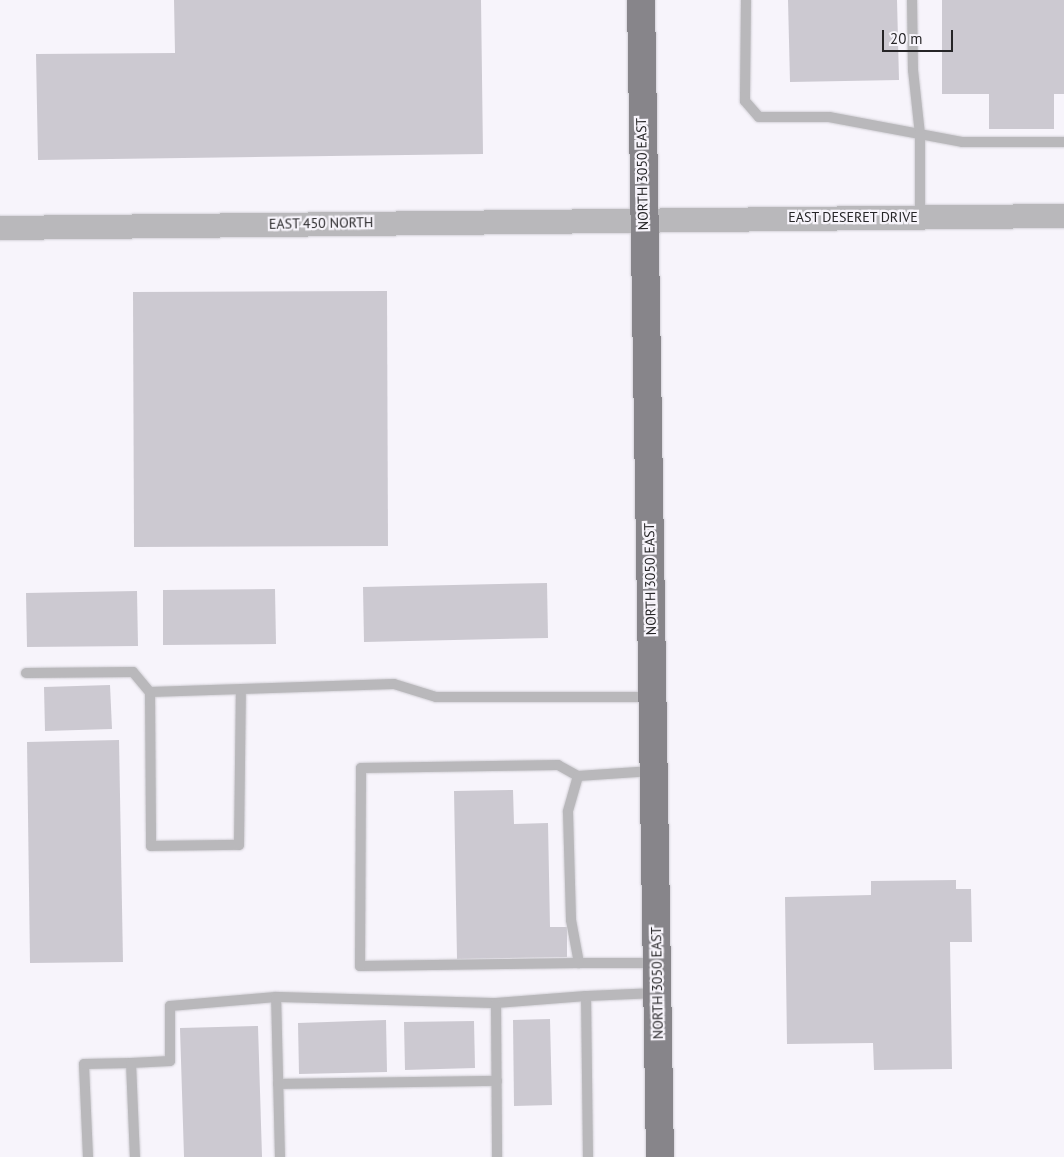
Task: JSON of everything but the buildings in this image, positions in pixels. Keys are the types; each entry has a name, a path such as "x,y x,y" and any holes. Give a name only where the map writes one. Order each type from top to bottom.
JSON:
{"main road":[{"name":"NORTH 3050 EAST","path":"640,0 660,1157"}],"street":[{"name":"EAST DESERET DRIVE","path":"643,218 1064,216"},
{"name":"EAST 450 NORTH","path":"0,228 643,218"}],"lane":[{"path":"746,0 745,101 759,117 829,117 962,142 1064,142"},
{"path":"912,0 913,70 920,134 920,217"},
{"path":"26,673 133,672 150,692 151,846 240,845 241,691"},
{"path":"150,692 241,691 394,684 436,697 652,697"},
{"path":"653,771 578,776 558,765 361,768 360,966 657,963"},
{"path":"578,776 568,812 571,920 579,963"},
{"path":"88,1157 84,1064 170,1061 170,1006 276,997 496,1003 657,993"},
{"path":"586,996 588,1157"},
{"path":"276,997 280,1157"},
{"path":"496,1003 497,1157"},
{"path":"131,1063 135,1157"},
{"path":"278,1084 497,1082"}]}
